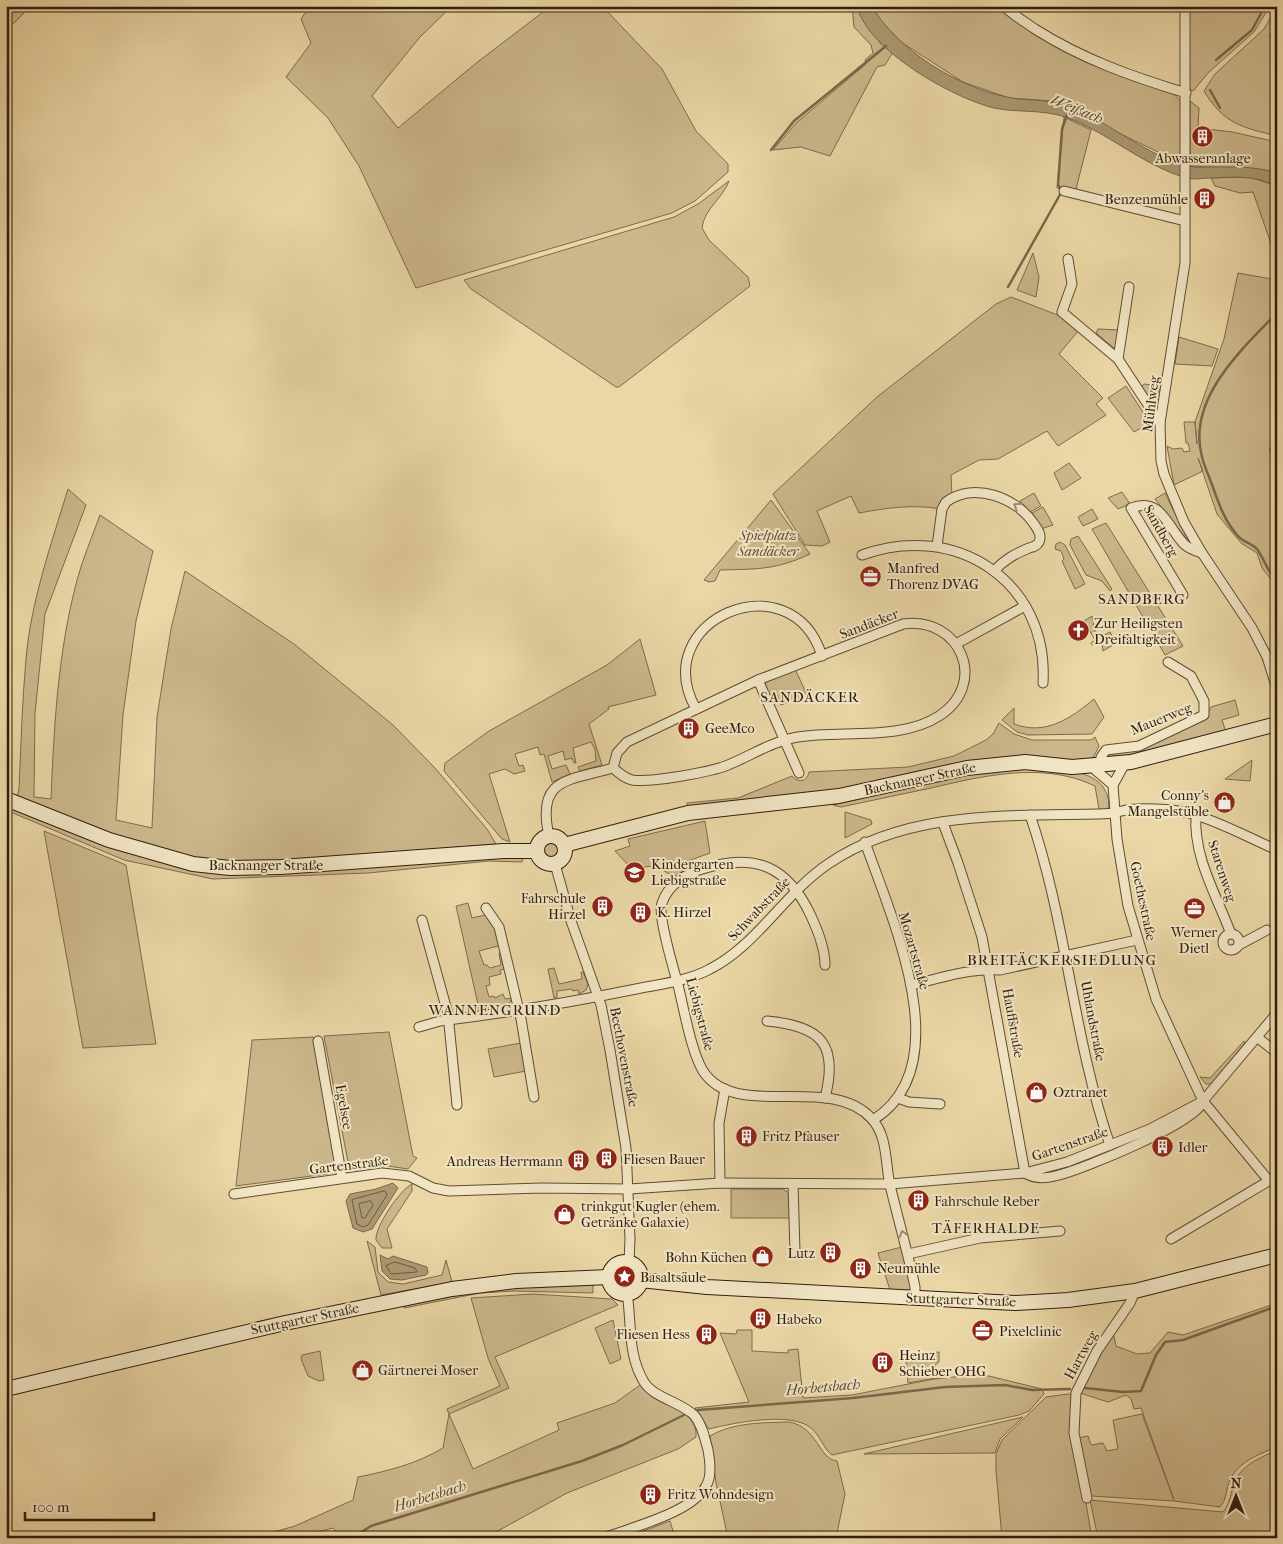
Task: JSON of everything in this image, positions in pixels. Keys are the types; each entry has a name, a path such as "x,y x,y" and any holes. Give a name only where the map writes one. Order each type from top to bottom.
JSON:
{"street":[{"path":"1004,6 1051,39 1078,53 1128,75 1186,93"},
{"name":"Mühlweg","path":"1185,6 1185,263 1160,423 1164,474 1184,522 1202,553 1252,628 1266,657 1277,689"},
{"path":"1064,191 1185,221"},
{"path":"1068,259 1072,284 1062,312 1118,359 1160,423"},
{"path":"1118,359 1129,286"},
{"path":"936,546 942,509 946,502 963,495 998,496 1023,510 1039,532 1040,540 1037,545 1007,558 994,571"},
{"name":"Sandberg","path":"1183,595 1131,508 1143,505 1154,507 1186,546 1202,553"},
{"path":"862,555 893,546 936,546 970,556 994,571 1009,584 1025,606 1039,641 1043,662 1043,683"},
{"path":"696,709 687,681 690,652 705,627 728,611 759,605 786,612 809,631 822,656"},
{"path":"549,836 544,808 547,797 552,789 561,783 613,768 624,777 639,781 700,772 729,764 755,751 784,740 810,736 889,732 937,718 952,708 964,682 964,662 956,644 1025,606"},
{"name":"Sandäcker","path":"613,768 617,753 627,742 758,680 903,624 926,624 937,628 956,644"},
{"name":"Mauerweg","path":"1098,766 1106,750 1139,746 1204,715 1204,702 1191,676 1168,662"},
{"path":"758,680 799,773"},
{"name":"Backnanger Straße","path":"564,845 688,813 839,796 967,768 1025,762 1098,766 1125,763 1277,724"},
{"path":"1098,766 1113,785 1125,763"},
{"name":"Goethestraße","path":"1113,785 1122,875 1137,940 1156,999 1203,1101 1273,1178"},
{"name":"Backnanger Straße","path":"6,798 109,840 193,864 212,866 281,867 497,852 536,852"},
{"name":"Schwabstraße","path":"419,1028 448,1020 598,997 692,978 733,955 795,889 829,863 865,842 892,832 988,817 1115,813 1134,810 1188,812 1277,850"},
{"name":"Uhlandstraße","path":"1030,815 1054,895 1094,1097 1110,1145"},
{"name":"Starenweg","path":"1196,815 1195,827 1200,851 1213,892 1231,934 1238,937 1239,946 1233,951 1226,948 1224,938 1231,934"},
{"name":"Hauffstraße","path":"942,823 968,892 989,969 1026,1173"},
{"path":"549,836 556,837 564,845 564,856 555,864 542,862 536,852 540,841 549,836"},
{"name":"Mozartstraße","path":"865,842 904,956 912,985 915,1012 915,1043 909,1073 898,1098 873,1120"},
{"name":"Liebigstraße","path":"825,965 825,957 814,923 795,889 775,870 762,864 739,861 694,871 678,880 666,894 660,907 677,981 700,1066 713,1082 739,1094 825,1098 854,1106 873,1120"},
{"name":"Beethovenstraße","path":"555,864 571,921 598,997 620,1105 629,1189 629,1262"},
{"path":"486,908 498,923 519,1009 534,1097"},
{"path":"422,920 448,1020 457,1105"},
{"path":"1239,946 1267,930"},
{"path":"912,985 949,975 989,969 1000,970 1137,940"},
{"name":"Gartenstraße","path":"234,1194 342,1178 397,1173 433,1188 450,1191 542,1188 629,1189 720,1183 890,1184 1026,1173 1067,1162 1150,1129 1203,1101 1258,1038 1277,1013"},
{"path":"767,1021 798,1025 809,1030 821,1040 829,1062 825,1098"},
{"path":"1258,1038 1277,1053"},
{"name":"Egelsee","path":"318,1041 342,1178"},
{"path":"720,1183 719,1124 725,1089"},
{"path":"898,1098 909,1102 940,1104"},
{"path":"1026,1173 1033,1177 1046,1177 1096,1162 1169,1130 1199,1110 1203,1101"},
{"path":"873,1120 879,1129 884,1148 890,1184 915,1287 915,1299"},
{"path":"1171,1239 1273,1178"},
{"path":"793,1184 795,1252"},
{"path":"908,1254 980,1238 1060,1231"},
{"name":"Stuttgarter Straße","path":"640,1280 669,1284 1015,1303 1068,1300 1135,1291 1277,1254"},
{"path":"629,1262 638,1269 640,1280 635,1289 627,1293 621,1293 613,1288 609,1277 615,1265 629,1262"},
{"name":"Stuttgarter Straße","path":"6,1389 278,1325 452,1288 516,1281 609,1277"},
{"name":"Hartweg","path":"1087,1498 1074,1433 1076,1393 1097,1351 1130,1303 1135,1291"},
{"path":"604,1538 686,1506 695,1499 707,1484 710,1463 696,1418 680,1404 646,1386 638,1370 629,1335 627,1293"}],"green space":[{"path":"6,6 31,6 6,31"},
{"path":"310,6 452,6 420,37 372,96 398,128 475,64 551,6 602,6 662,69 696,131 728,164 728,172 695,201 672,213 416,288 359,166 328,118 286,77 311,43 301,19"},
{"path":"852,6 857,6 880,43 893,52 885,65 877,67 830,156 801,147 773,150 796,123 866,64 865,60 873,53 871,45 854,27"},
{"path":"872,6 998,6 1011,18 1173,93 1181,102 1181,163 1052,101 1009,98 963,82 901,42 878,18"},
{"path":"1189,6 1270,6 1254,32 1209,72 1193,91 1188,86"},
{"path":"1277,6 1277,22 1269,36 1277,40 1277,136 1243,127 1234,122 1219,111 1204,91 1215,74 1264,29"},
{"path":"1190,101 1199,108 1198,128 1232,132 1277,142 1277,174 1265,170 1190,166"},
{"path":"1064,117 1091,130 1076,189 1057,188"},
{"path":"1249,177 1277,186 1277,261 1253,192 1240,193 1215,186 1211,178"},
{"path":"729,181 723,193 706,215 702,228 709,240 748,277 750,286 619,387 616,387 471,289 464,280 674,217 698,204"},
{"path":"1033,253 1039,277 1036,297 1017,290"},
{"path":"1238,273 1277,280 1277,587 1262,568 1257,553 1241,543 1217,514 1202,471 1174,485 1167,446 1173,449 1182,448 1184,452 1190,451 1188,443 1186,443 1184,422 1195,422 1224,339"},
{"path":"1011,297 1060,316 1079,330 1059,354 1103,398 1096,404 1106,415 1058,446 1047,431 998,459 979,460 951,475 952,496 941,509 889,508 859,513 851,496 817,511 830,542 822,546 805,545 773,494 877,397 996,304"},
{"path":"1098,329 1121,330 1115,349 1096,333"},
{"path":"1179,337 1218,349 1212,366 1175,364"},
{"path":"1144,384 1160,386 1157,407 1154,407 1141,387"},
{"path":"1126,386 1150,423 1134,432 1108,398"},
{"path":"1069,463 1081,478 1062,490 1054,473"},
{"path":"68,489 86,505 45,614 35,714 34,797 51,799 58,689 65,634 79,572 100,515 153,551 136,621 123,715 116,820 152,828 157,717 171,629 185,571 294,644 393,725 435,768 487,829 496,844 244,864 190,859 109,834 17,798 26,659 32,616 42,573"},
{"path":"1122,492 1130,504 1118,509 1108,498"},
{"path":"1034,493 1041,506 1030,512 1020,501"},
{"path":"1165,493 1189,542 1155,499"},
{"name":"Spielplatz Sandäcker","path":"771,500 810,554 776,566 756,569 720,570 715,581 709,582 704,580"},
{"path":"1043,507 1053,525 1041,529 1032,513"},
{"path":"1092,509 1098,519 1083,526 1078,517"},
{"path":"1106,523 1183,646 1165,655 1092,529"},
{"path":"1078,536 1112,589 1110,591 1102,581 1086,575 1070,545 1071,539"},
{"path":"1060,542 1065,545 1085,584 1075,589 1062,561 1064,559 1061,551 1055,549 1056,544"},
{"path":"1092,616 1097,642 1093,646 1091,643 1095,640 1084,621"},
{"path":"1110,632 1116,643 1103,651 1101,637"},
{"path":"640,639 656,695 608,707 609,709 589,724 602,765 580,771 578,767 596,761 595,749 591,742 573,748 576,763 574,763 572,758 565,760 563,751 548,756 552,769 566,765 570,774 552,782 544,754 540,755 538,747 515,754 519,766 523,765 525,771 514,774 505,769 489,774 510,842 502,839 444,771 445,763 489,731 607,665"},
{"path":"795,669 809,699 796,699 781,705 777,695 770,698 765,683"},
{"path":"1094,699 1104,717 1092,734 1028,735 1017,732 1002,720 1014,708 1014,724 1037,728 1047,726 1076,713"},
{"path":"1235,700 1239,715 1222,720 1226,732 1134,755 1106,759 1107,753 1141,749 1205,720 1211,707"},
{"path":"999,723 1014,734 1032,740 1091,740 1095,737 1099,746 1092,760 1073,762 1021,758 826,795 688,808 687,803 738,798 792,776 797,780 804,780 809,772 908,767 954,756 986,740 993,734"},
{"path":"1252,760 1250,781 1225,779"},
{"path":"1024,766 1078,772 1090,777 1100,783 1107,793 1109,807 1105,810 1099,809 1095,786 1075,778 1034,772 971,779 841,807 833,805 970,772"},
{"path":"6,802 188,867 486,856 523,857 522,862 489,861 368,873 213,879 124,860 6,810"},
{"path":"845,812 871,820 872,824 845,838"},
{"path":"705,821 710,853 685,862 686,869 675,877 655,866 631,868 615,851 630,846 628,839"},
{"path":"44,831 126,865 156,1044 83,1048"},
{"path":"550,841 556,844 559,850 556,856 550,859 544,856 541,850 544,844"},
{"path":"468,903 472,918 485,915 495,922 502,945 479,951 484,965 490,968 501,965 499,953 502,952 506,969 500,970 501,974 489,977 490,985 486,986 489,997 494,996 495,998 503,994 505,999 512,998 509,1004 479,1009 456,906"},
{"path":"554,968 559,984 582,979 581,972 583,972 588,984 586,990 579,994 578,990 573,991 572,989 557,991 557,997 554,998 548,969"},
{"path":"389,1032 413,1156 417,1158 408,1169 388,1166 355,1170 348,1162 324,1036"},
{"path":"313,1037 336,1162 331,1173 236,1186 252,1040"},
{"path":"1244,1041 1245,1043 1211,1084 1206,1084 1200,1077 1210,1078"},
{"path":"521,1043 526,1071 494,1077 488,1049"},
{"path":"412,1184 412,1191 387,1229 392,1248 382,1248 376,1240 380,1226 401,1193"},
{"path":"731,1189 783,1189 790,1194 790,1218 731,1218"},
{"path":"367,1241 375,1247 378,1272 388,1282 403,1284 442,1275 446,1260 452,1282 381,1295"},
{"path":"902,1247 912,1284 911,1292 890,1290 878,1253"},
{"path":"625,1266 635,1273 636,1277 629,1287 625,1288 615,1281 614,1277 621,1267"},
{"path":"593,1285 593,1293 514,1291 480,1293 404,1308 404,1306 486,1289"},
{"path":"533,1294 612,1299 618,1305 495,1357 509,1388 449,1414 447,1409 500,1386 488,1358 471,1298"},
{"path":"1277,1303 1277,1447 1248,1460 1236,1470 1220,1507 1174,1501 1091,1496 1078,1438 1088,1436 1091,1445 1103,1443 1107,1451 1118,1449 1113,1420 1142,1414 1174,1500 1141,1408 1134,1409 1131,1399 1126,1395 1108,1402 1080,1393 1113,1332 1116,1346 1137,1354 1150,1353 1168,1332 1183,1335"},
{"path":"613,1320 621,1359 610,1364 595,1328"},
{"path":"737,1330 752,1330 752,1351 788,1353 788,1350 798,1349 803,1398 852,1395 934,1379 973,1375 989,1376 1042,1389 1044,1394 1029,1411 1019,1415 832,1455 811,1428 790,1420 761,1420 709,1429 695,1408 749,1402 720,1333 736,1334"},
{"path":"320,1351 324,1380 319,1381 308,1376 301,1359 302,1355"},
{"path":"939,1352 939,1362 935,1365 937,1378 908,1383 906,1362 915,1361 915,1354"},
{"path":"640,1385 690,1419 695,1427 696,1437 678,1449 567,1493 485,1538 341,1538 333,1528 318,1532 263,1535 295,1526 353,1500 358,1477 402,1466 443,1448 449,1414 473,1469 559,1430 557,1423 615,1403"},
{"path":"1071,1394 1071,1417 1092,1538 1002,1538 996,1454 1002,1440 1046,1397"},
{"path":"1023,1417 1000,1439 995,1453 864,1454"},
{"path":"789,1422 799,1425 806,1430 826,1455 837,1461 845,1494 836,1538 728,1538 716,1483 710,1436 719,1431 738,1426"},
{"path":"1277,1450 1277,1538 1098,1538 1090,1500 1223,1512 1240,1473 1250,1464"},
{"path":"670,1521 675,1538 625,1538"}],"water":[{"path":"857,6 872,6 896,37 913,51 950,76 969,85 1007,97 1049,101 1066,105 1088,115 1146,149 1175,162 1195,167 1244,167 1276,173 1277,186 1269,182 1244,178 1187,178 1155,166 1096,131 1065,117 1047,113 994,108 977,103 935,83 894,55 864,23"},
{"path":"393,1183 398,1188 372,1229 363,1232 353,1228 346,1201 350,1194 376,1189"},
{"path":"380,1255 388,1259 393,1256 427,1267 428,1273 402,1280 390,1279 382,1271"}],"waterway":[{"path":"1216,60 1252,30 1265,6"},
{"path":"771,150 794,121 886,46"},
{"path":"1210,90 1220,108"},
{"name":"Weißach","path":"1008,287 1062,191 1058,185 1062,129 1067,115"},
{"path":"1277,310 1273,317 1231,362 1219,379 1202,417 1199,436 1202,457 1225,517 1240,538 1257,549 1270,573 1277,581"},
{"name":"Horbetsbach","path":"1085,1388 1123,1392 1141,1391 1156,1355 1165,1342 1183,1340 1277,1306"},
{"name":"Horbetsbach","path":"698,1410 853,1398 945,1387 1005,1385 1032,1390 1070,1389"},
{"name":"Horbetsbach","path":"352,1538 371,1526 582,1461 623,1445 684,1415"}],"place":[{"name":"Abwasseranlage","path":"1203,136"},
{"name":"Benzenmühle","path":"1204,199"},
{"name":"Manfred Thorenz DVAG","path":"871,576"},
{"name":"Zur Heiligsten Dreifaltigkeit","path":"1078,631"},
{"name":"GeeMco","path":"689,728"},
{"name":"Conny's Mangelstüble","path":"1225,803"},
{"name":"Kindergarten Liebigstraße","path":"635,872"},
{"name":"Fahrschule Hirzel","path":"602,906"},
{"name":"Werner Dietl","path":"1194,909"},
{"name":"K. Hirzel","path":"641,912"},
{"name":"Oztranet","path":"1037,1092"},
{"name":"Fritz Pfauser","path":"746,1136"},
{"name":"Idler","path":"1162,1147"},
{"name":"Fliesen Bauer","path":"607,1159"},
{"name":"Andreas Herrmann","path":"579,1161"},
{"name":"Fahrschule Reber","path":"918,1201"},
{"name":"trinkgut Kugler (ehem. Getränke Galaxie)","path":"565,1214"},
{"name":"Lutz","path":"831,1253"},
{"name":"Bohn Küchen","path":"763,1257"},
{"name":"Neumühle","path":"861,1268"},
{"name":"Basaltsäule","path":"624,1277"},
{"name":"Habeko","path":"760,1319"},
{"name":"Pixelclinic","path":"983,1331"},
{"name":"Fliesen Hess","path":"706,1334"},
{"name":"Heinz Schieber OHG","path":"883,1363"},
{"name":"Gärtnerei Moser","path":"362,1370"},
{"name":"Fritz Wohndesign","path":"651,1494"}],"district":[{"name":"SANDBERG","path":"1142,599"},
{"name":"SANDÄCKER","path":"810,697"},
{"name":"BREITÄCKERSIEDLUNG","path":"1062,960"},
{"name":"WANNENGRUND","path":"495,1010"},
{"name":"TÄFERHALDE","path":"986,1228"}]}
